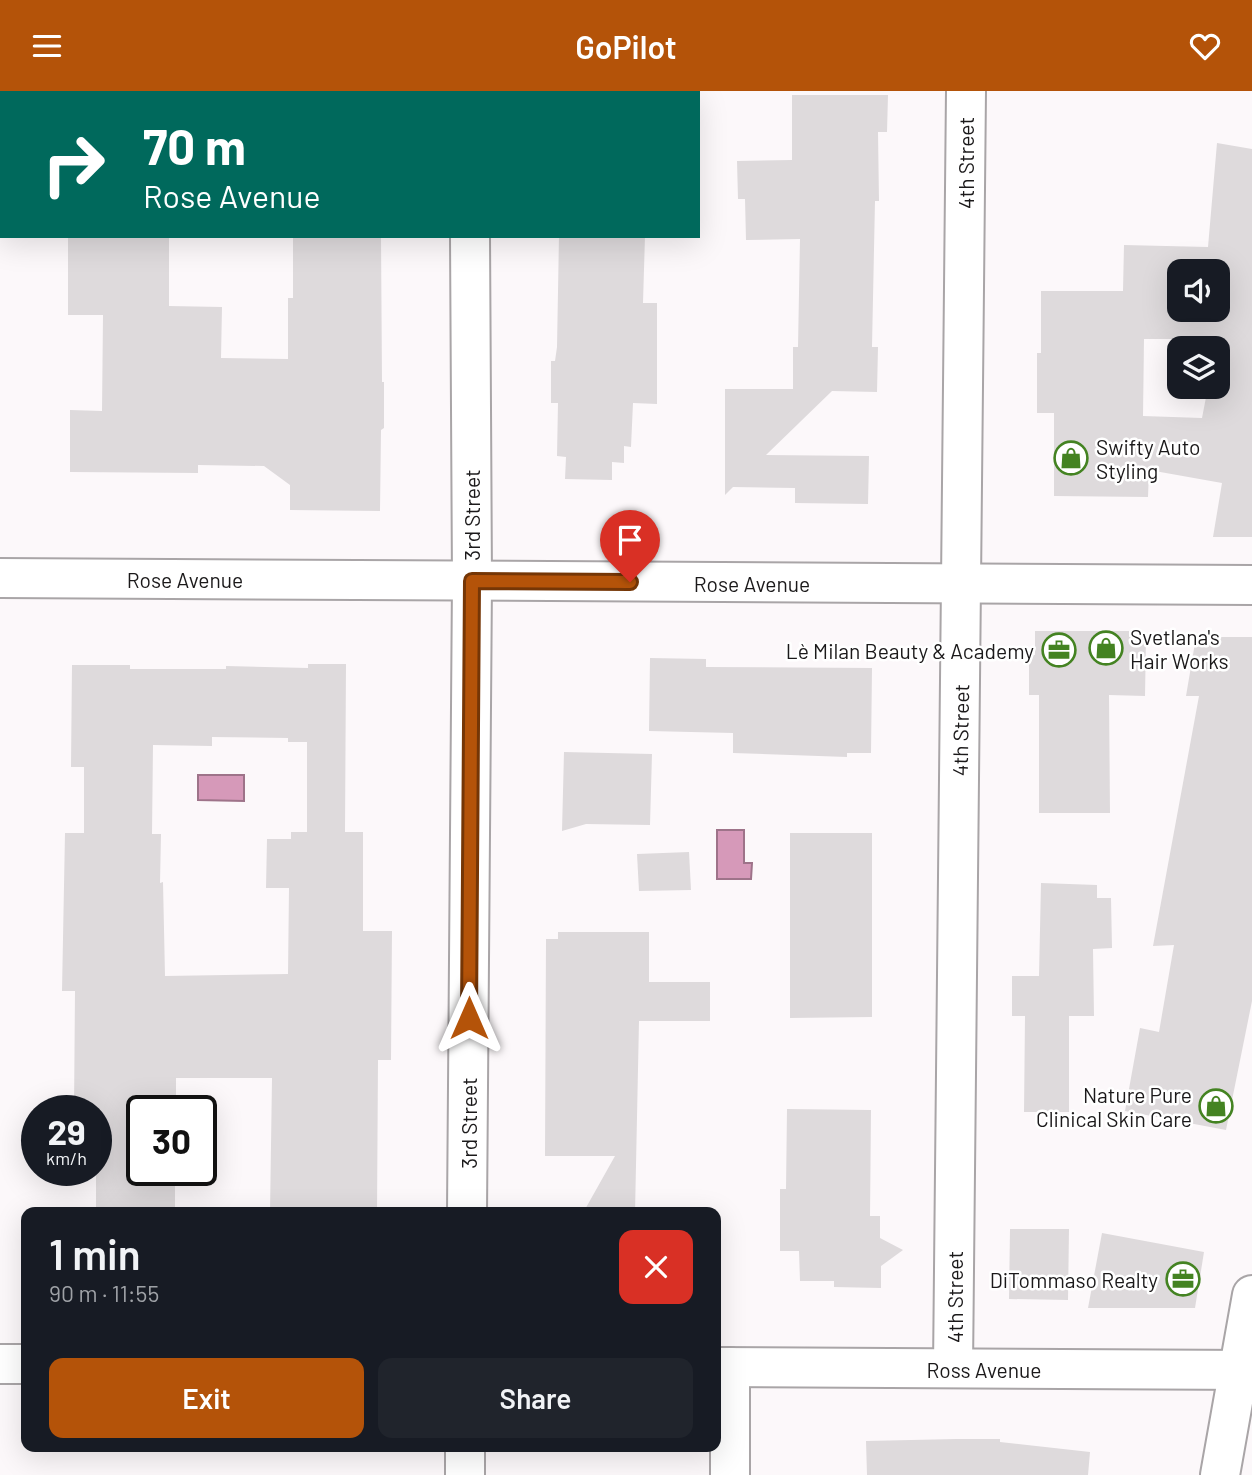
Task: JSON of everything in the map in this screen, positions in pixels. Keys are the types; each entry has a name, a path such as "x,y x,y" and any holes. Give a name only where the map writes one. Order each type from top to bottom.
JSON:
{"street":[{"name":"4th Street","path":"953,1368 966,91"},
{"name":"3rd Street","path":"467,1207 472,581 470,238"},
{"name":"Rose Avenue","path":"0,578 1252,585"},
{"path":"1220,1475 1245,1370 1252,1295"},
{"path":"0,1364 21,1364"},
{"name":"Ross Avenue","path":"723,1367 1245,1370"},
{"path":"723,1367 730,1475"},
{"path":"465,1452 465,1475"}],"shaded area":[{"path":"198,775 244,775 244,801 198,800"},
{"path":"717,830 744,830 744,863 752,863 751,879 717,879"}],"building":[{"path":"792,95 888,95 887,132 878,132 879,201 875,201 872,347 878,347 877,392 832,391 766,455 869,456 868,504 795,503 795,488 733,487 725,495 725,389 793,389 793,347 798,347 800,239 746,240 745,199 738,199 737,161 792,160"},
{"path":"1217,143 1252,149 1252,537 1213,537 1222,483 1149,470 1148,497 1054,496 1054,413 1037,413 1041,291 1123,291 1124,245 1208,247"},
{"path":"68,238 169,238 169,306 222,307 221,358 288,359 288,298 293,298 293,238 381,238 384,428 381,430 380,511 290,510 290,485 264,466 198,465 198,473 70,472 70,410 102,411 103,315 68,315"},
{"path":"559,238 645,238 643,303 657,303 657,404 633,403 631,447 624,446 624,463 612,462 612,480 565,479 566,457 557,456 558,403 551,403 551,361 555,361"},
{"path":"1035,631 1129,631 1129,637 1146,637 1145,696 1109,695 1110,813 1039,813 1039,695 1029,695 1029,655 1035,655"},
{"path":"1196,637 1252,637 1252,1001 1226,1130 1125,1111 1140,1028 1159,1032 1174,945 1153,946 1199,696 1186,696"},
{"path":"650,658 706,659 706,667 872,668 871,753 847,753 847,757 733,753 733,733 649,731"},
{"path":"308,664 346,664 345,832 363,832 363,931 392,931 391,1060 378,1060 377,1207 270,1207 272,1078 176,1078 176,1095 126,1095 126,1186 175,1186 175,1207 96,1207 96,1186 112,1186 112,1095 74,1095 75,991 62,991 65,833 84,833 84,767 71,767 72,665 130,665 130,669 226,669 226,666 308,668","holes":["212,737 288,738 288,742 307,742 307,832 291,832 291,839 267,839 266,888 289,888 288,974 165,976 163,882 160,883 161,834 152,834 153,745 212,746"]},
{"path":"564,752 652,754 650,825 586,824 562,831"},
{"path":"790,833 872,833 872,1017 790,1018"},
{"path":"689,852 691,890 639,891 637,854"},
{"path":"1041,883 1097,885 1097,898 1111,898 1112,948 1093,949 1094,1016 1069,1016 1069,1112 1024,1112 1025,1016 1012,1016 1012,976 1039,976"},
{"path":"558,932 649,932 649,982 710,982 710,1021 639,1021 635,1207 586,1207 615,1156 545,1156 546,939 558,939"},
{"path":"787,1109 871,1110 870,1216 880,1216 880,1238 903,1250 881,1266 881,1288 834,1287 834,1281 800,1281 799,1251 780,1251 780,1189 786,1189"},
{"path":"1010,1229 1069,1229 1068,1300 1009,1299"},
{"path":"1102,1233 1204,1252 1195,1308 1088,1308"},
{"path":"1000,1439 1000,1442 1090,1452 1088,1475 867,1475 866,1441"}],"place":[{"name":"Swifty Auto Styling","path":"1071,458"},
{"name":"Svetlana's Hair Works","path":"1106,648"},
{"name":"Lè Milan Beauty & Academy","path":"1059,650"},
{"name":"Nature Pure Clinical Skin Care","path":"1216,1106"},
{"name":"DiTommaso Realty","path":"1183,1279"}],"route":[{"path":"469,1018 472,581 630,582"}]}
